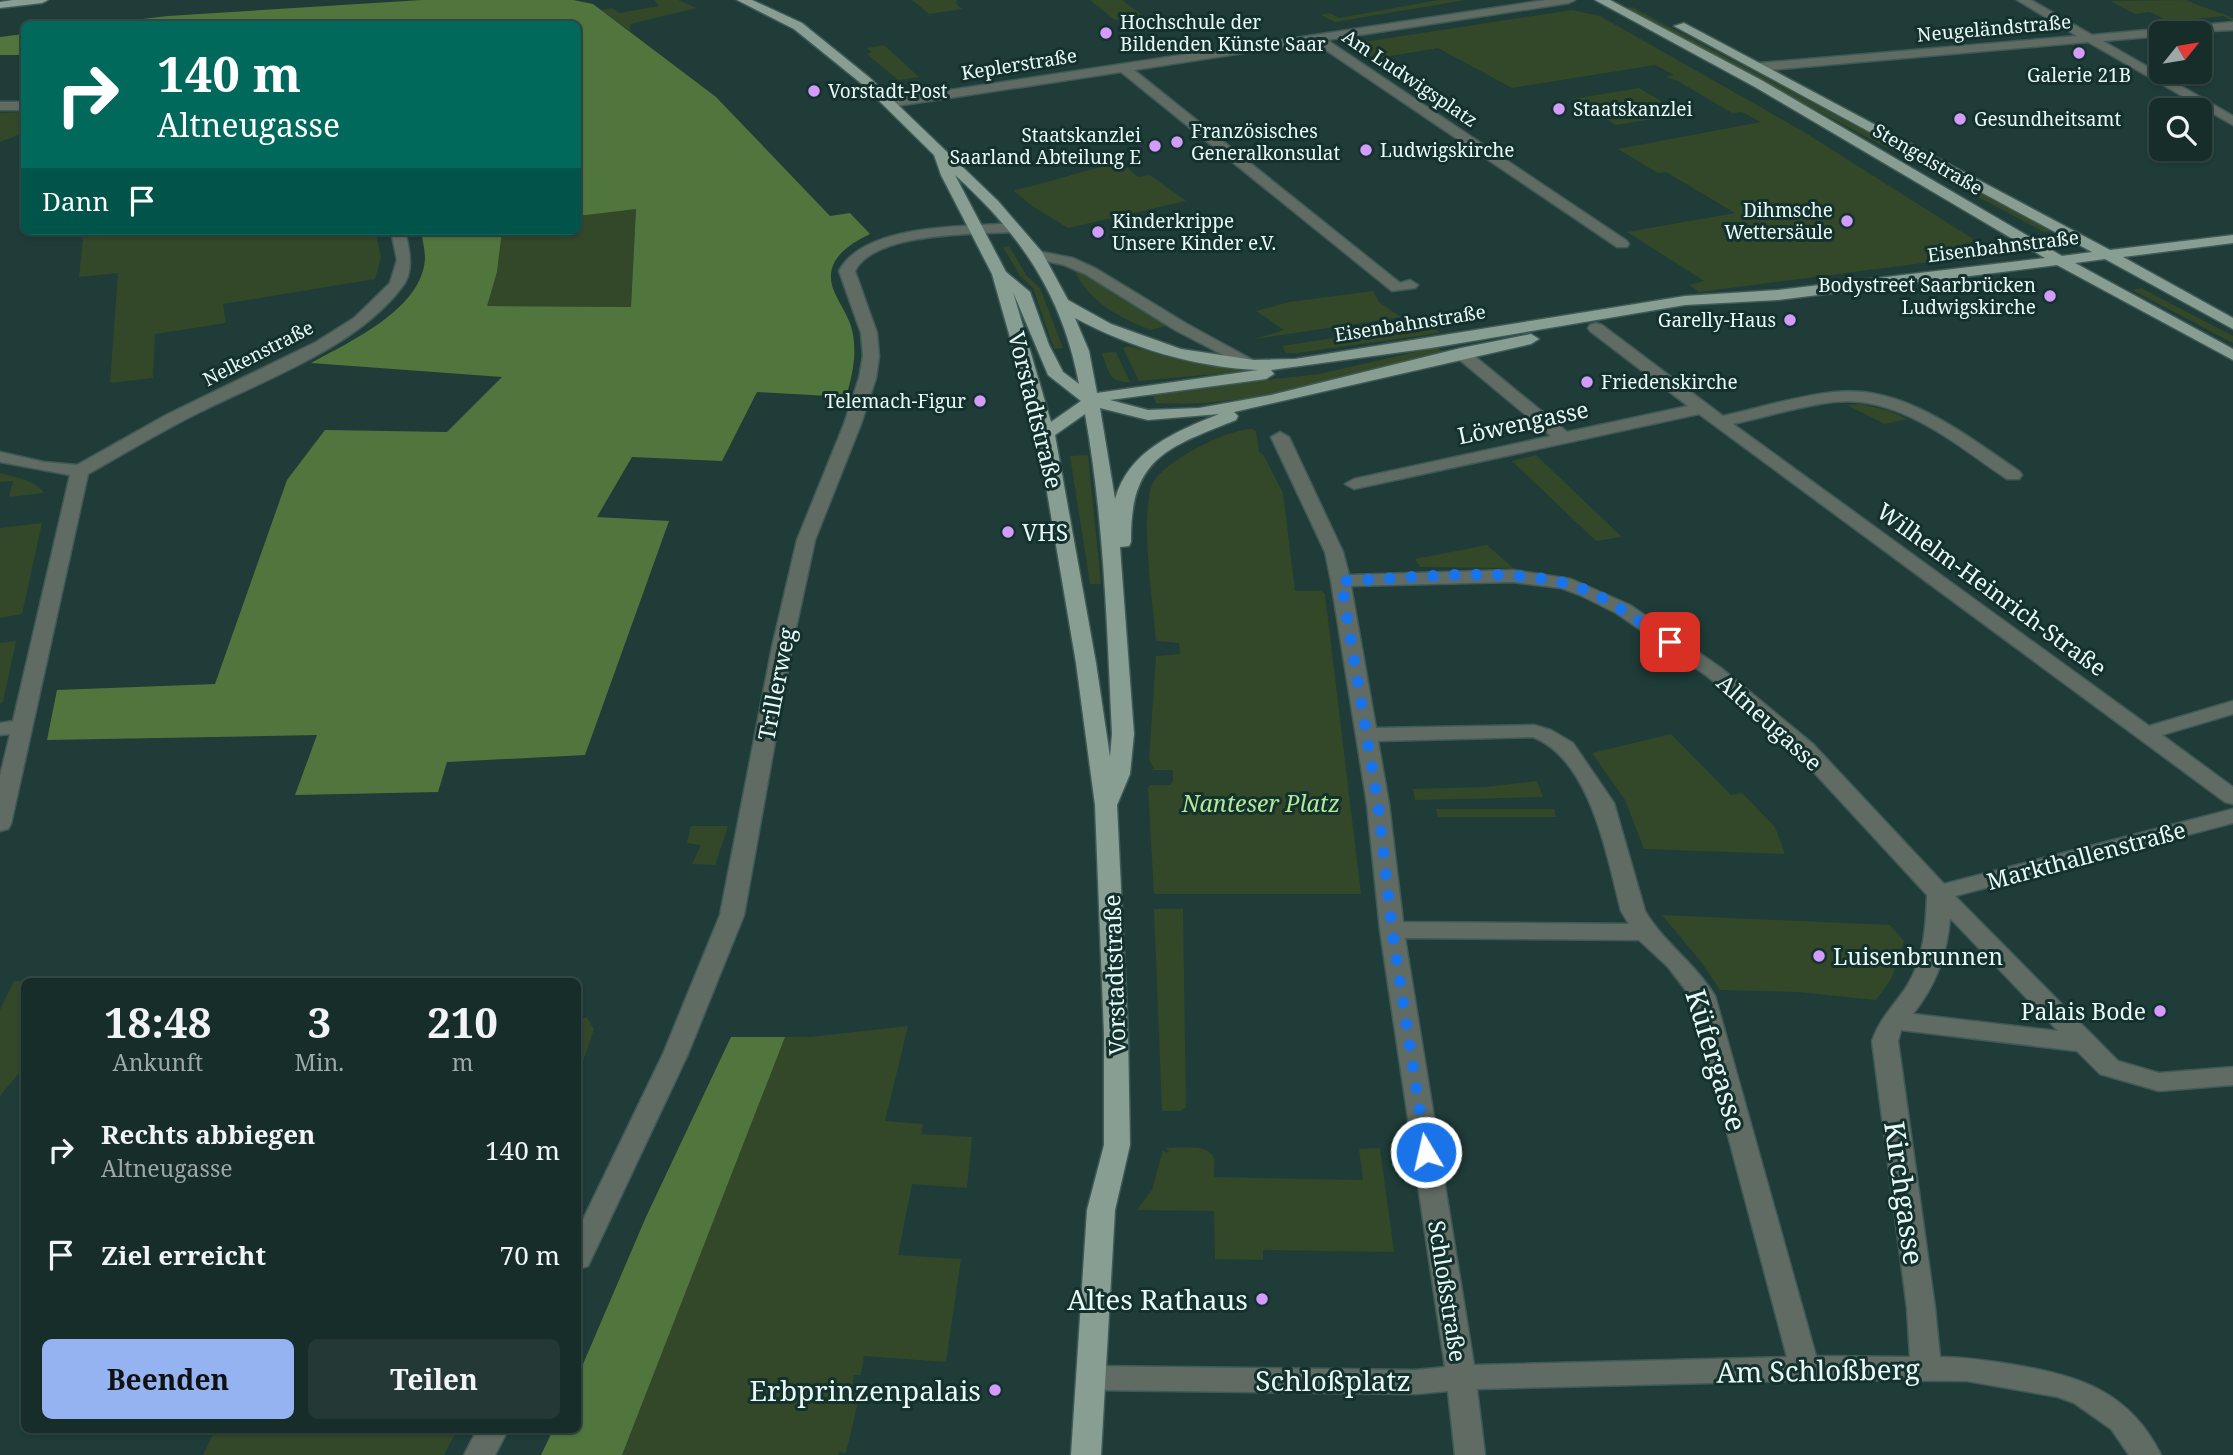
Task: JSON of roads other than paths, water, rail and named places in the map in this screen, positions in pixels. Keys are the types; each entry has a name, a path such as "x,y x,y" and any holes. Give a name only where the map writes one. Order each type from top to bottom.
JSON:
{"main road":[{"path":"0,5 42,0"},
{"name":"Vorstadtstraße","path":"743,0 784,18 841,59 890,103 1014,228 1048,273 1081,351 1102,458 1114,578 1123,734 1119,774 1106,805"},
{"name":"Stengelstraße","path":"1601,0 1759,84 2107,288 2233,355"},
{"name":"Stengelstraße","path":"1629,0 1759,67 2233,324"},
{"name":"Vorstadtstraße","path":"941,154 948,175 1000,274 1046,433 1086,663 1106,805 1116,1034 1117,1145 1101,1210 1093,1378"},
{"name":"Eisenbahnstraße","path":"1060,302 1104,328 1150,345 1185,354 1254,365 1405,348 1547,322 1728,294 1777,295 2233,239"},
{"path":"1000,274 1022,292 1041,345 1056,375 1092,401 1124,411 1176,415 1271,400"},
{"name":"Eisenbahnstraße","path":"1271,400 1461,353 1596,328 1740,306 1777,295"},
{"path":"1046,433 1092,401 1140,389 1323,367 1405,348"},
{"path":"1114,578 1122,560 1123,505 1129,481 1139,464 1187,434 1271,400"},
{"path":"1086,1455 1093,1378"}],"street":[{"name":"Keplerstraße","path":"890,103 1569,0"},
{"path":"2023,0 2233,121"},
{"name":"Neugeländstraße","path":"1759,67 2233,26"},
{"name":"Am Ludwigsplatz","path":"1316,37 1622,244"},
{"path":"1123,67 1397,288 1410,285"},
{"path":"0,106 21,106"},
{"name":"Trillerweg","path":"581,1252 671,1066 732,915 780,652 807,539 826,483 865,393 869,372 869,326 849,287 847,271 856,257 873,247 926,236 1014,228"},
{"name":"Nelkenstraße","path":"80,471 172,419 322,345 360,321 397,284 404,260 399,235"},
{"path":"1037,256 1068,261 1090,271 1181,327 1254,365"},
{"name":"Wilhelm-Heinrich-Straße","path":"1596,328 2233,796"},
{"path":"1461,353 1564,439"},
{"path":"1712,415 1834,397 1884,401 1921,416 2013,475"},
{"name":"Löwengasse","path":"1354,484 1564,439 1712,415"},
{"name":"Schloßstraße","path":"1280,438 1334,552 1341,581 1378,804 1391,920 1461,1377"},
{"path":"0,457 44,467 80,471 0,824"},
{"name":"Altneugasse","path":"1341,581 1488,576 1535,578 1581,589 1623,609 1714,672 1805,749 1939,893 2109,1068 2159,1082 2233,1076"},
{"path":"2146,733 2233,706"},
{"path":"0,729 22,726"},
{"path":"1366,735 1534,732 1544,734 1566,748 1603,803 1633,911 1645,932"},
{"name":"Markthallenstraße","path":"1939,893 2233,816"},
{"path":"1893,1020 1914,995 1928,968 1937,941 1939,893"},
{"path":"1391,920 1645,932"},
{"name":"Küfergasse","path":"1645,932 1670,953 1703,996 1805,1369"},
{"path":"1893,1020 2085,1043"},
{"name":"Kirchgasse","path":"1893,1020 1885,1041 1921,1308 1926,1368"},
{"name":"Am Schloßberg","path":"1461,1377 1805,1369 1967,1369 2060,1385 2084,1394 2122,1420 2146,1455"},
{"path":"1461,1377 1471,1455"},
{"name":"Schloßplatz","path":"1093,1378 1416,1381 1461,1377"},
{"path":"479,1455 491,1433"}],"place":[{"name":"Hochschule der Bildenden Künste Saar","path":"1106,33"},
{"name":"Galerie 21B","path":"2079,53"},
{"name":"Vorstadt-Post","path":"814,91"},
{"name":"Staatskanzlei","path":"1559,109"},
{"name":"Gesundheitsamt","path":"1960,119"},
{"name":"Französisches Generalkonsulat","path":"1177,142"},
{"name":"Staatskanzlei Saarland Abteilung E","path":"1155,146"},
{"name":"Ludwigskirche","path":"1366,150"},
{"name":"Dihmsche Wettersäule","path":"1847,221"},
{"name":"Kinderkrippe Unsere Kinder e.V.","path":"1098,232"},
{"name":"Bodystreet Saarbrücken Ludwigskirche","path":"2050,296"},
{"name":"Garelly-Haus","path":"1790,320"},
{"name":"Friedenskirche","path":"1587,382"},
{"name":"Telemach-Figur","path":"980,401"},
{"name":"VHS","path":"1008,532"},
{"name":"Luisenbrunnen","path":"1819,956"},
{"name":"Palais Bode","path":"2160,1011"},
{"name":"Altes Rathaus","path":"1262,1299"},
{"name":"Erbprinzenpalais","path":"995,1390"}],"park label":[{"name":"Nanteser Platz","path":"1261,803"}]}
